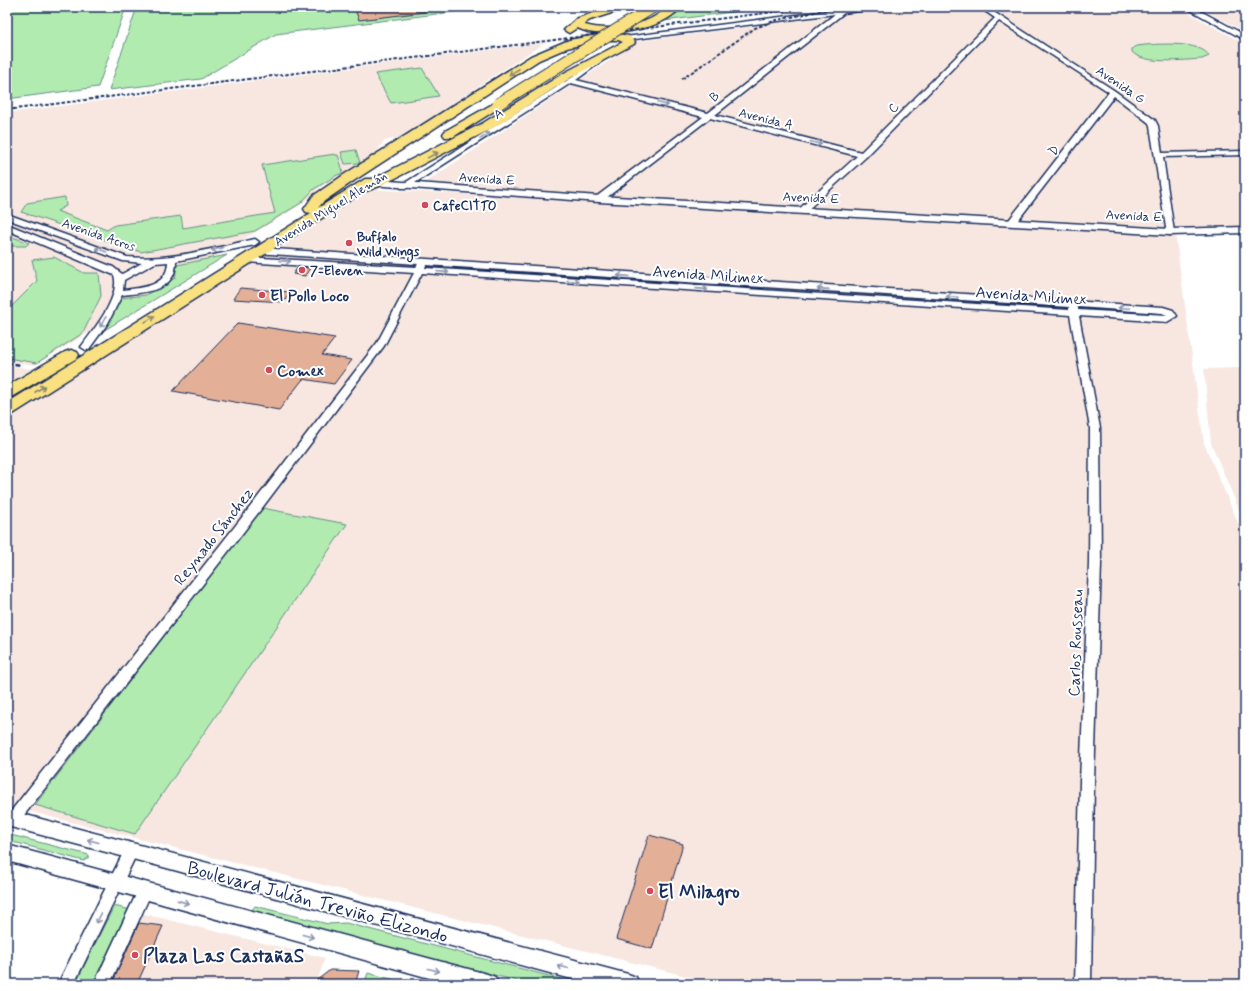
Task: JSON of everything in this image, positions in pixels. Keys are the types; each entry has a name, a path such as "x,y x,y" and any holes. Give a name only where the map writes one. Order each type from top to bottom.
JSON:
{"highway":[{"path":"311,209 318,199 337,186 555,45 572,26 578,22 620,7"},
{"name":"Avenida Miguel Alemán","path":"7,393 257,247 360,189 643,7"},
{"name":"Avenida Miguel Alemán","path":"7,410 246,259 257,247 311,209 494,103 653,7"},
{"path":"578,22 579,26 584,28 600,30 638,26 658,18 676,7"},
{"path":"360,189 454,144 487,126 568,75 603,58 633,39 652,30 658,18"},
{"path":"535,58 575,41 613,37 633,39"}],"main road":[{"name":"Avenida E","path":"375,183 599,199 1170,232 1245,230"},
{"name":"Boulevard Julián Treviño Elizondo","path":"10,818 123,867 146,891 487,984"},
{"name":"Boulevard Julián Treviño Elizondo","path":"12,855 232,877 500,951 628,984"}],"street":[{"path":"633,39 874,7"},
{"name":"Avenida G","path":"982,7 1113,92 1152,122 1154,126 1170,232"},
{"path":"1188,7 1245,38"},
{"name":"B","path":"599,199 842,11"},
{"name":"C","path":"801,210 863,155 999,18"},
{"path":"652,30 667,34"},
{"name":"A","path":"404,186 578,77 603,58"},
{"name":"Avenida A","path":"578,77 863,155"},
{"name":"Avenida A","path":"570,81 799,131 869,149"},
{"name":"D","path":"1012,222 1113,92"},
{"path":"793,137 799,131"},
{"path":"1158,155 1245,153"},
{"name":"Avenida Acros","path":"7,216 126,259 138,261 154,261 257,247"},
{"name":"Avenida Acros","path":"7,228 110,269 118,274 120,279"},
{"path":"39,240 55,233"},
{"path":"68,252 84,244"},
{"name":"Avenida Milimex","path":"257,247 422,267"},
{"path":"118,293 145,289 168,279 171,271 172,258"},
{"name":"Avenida Milimex","path":"246,259 422,267 1074,309 1167,319 1172,317 1172,314 1163,310 1074,309"},
{"path":"86,347 98,332 118,293 120,279 154,261"},
{"name":"Reynado Sánchez","path":"10,818 258,505 381,344 422,267"},
{"name":"Carlos Rousseau","path":"1074,309 1095,436 1095,564 1087,790 1083,984"},
{"path":"66,984 123,867"},
{"path":"102,984 146,891"}],"shaded area":[{"path":"906,7 1178,7 1245,44 1245,226 1153,228 421,185 639,41"},
{"path":"1198,7 1245,7 1245,32"},
{"path":"544,43 401,137 384,141 375,154 322,186 302,204 35,365 7,361 7,113"},
{"name":"El Milagro","path":"367,189 1175,233 1204,443 1245,539 1245,984 718,984 7,806 7,419"},
{"path":"7,365 32,369 7,384"},
{"path":"1245,368 1245,524 1211,443 1204,369"},
{"name":"Plaza Las CastañaS","path":"140,913 325,958 316,984 107,984"}],"green space":[{"path":"7,7 126,7 98,87 7,99"},
{"path":"137,7 493,7 276,34 201,79 109,90"},
{"path":"683,7 770,7 664,21"},
{"path":"1180,44 1198,48 1205,51 1209,56 1202,59 1165,61 1146,59 1132,52 1132,49 1137,46"},
{"path":"422,68 439,96 391,103 375,74"},
{"path":"356,150 360,163 345,164 341,152"},
{"path":"335,154 338,155 343,171 341,174 314,189 301,203 255,231 141,252 21,212 27,203 65,197 66,206 57,211 107,230 115,225 181,216 183,228 275,213 262,165"},
{"path":"7,235 29,243 26,246 7,246"},
{"path":"227,255 103,331 121,298 146,295 175,278 177,265"},
{"path":"54,257 84,273 99,273 101,296 83,333 37,363 7,358 7,311 37,281 32,260"},
{"path":"86,353 7,405 7,398"},
{"path":"262,508 347,524 135,834 35,805"},
{"path":"7,834 89,855 89,857 84,861 17,843 7,842"},
{"path":"114,906 131,910 96,984 75,984"},
{"path":"255,906 328,924 346,923 580,984 528,984 251,911"},
{"path":"368,973 411,984 364,984"}],"building":[{"path":"354,7 425,7 425,12 359,20"},
{"name":"7-Eleven","path":"298,267 310,268 305,276 293,274"},
{"name":"El Pollo Loco","path":"240,288 290,292 284,302 233,299"},
{"name":"Comex","path":"238,323 335,338 322,355 352,360 334,384 303,379 279,410 173,391"},
{"name":"El Milagro","path":"649,835 683,844 652,949 616,939"},
{"name":"Plaza Las CastañaS","path":"139,923 163,926 137,984 112,984"},
{"path":"330,970 359,971 355,984 312,984"}],"railway":[{"path":"7,110 812,7"},
{"path":"682,79 755,28 777,20 839,7"},
{"path":"7,363 22,365"}],"place":[{"name":"CafeCITTO","path":"425,205"},
{"name":"Buffalo Wild Wings","path":"349,243"},
{"name":"7-Eleven","path":"302,270"},
{"name":"El Pollo Loco","path":"262,295"},
{"name":"Comex","path":"269,370"},
{"name":"El Milagro","path":"650,891"},
{"name":"Plaza Las CastañaS","path":"135,955"}]}
